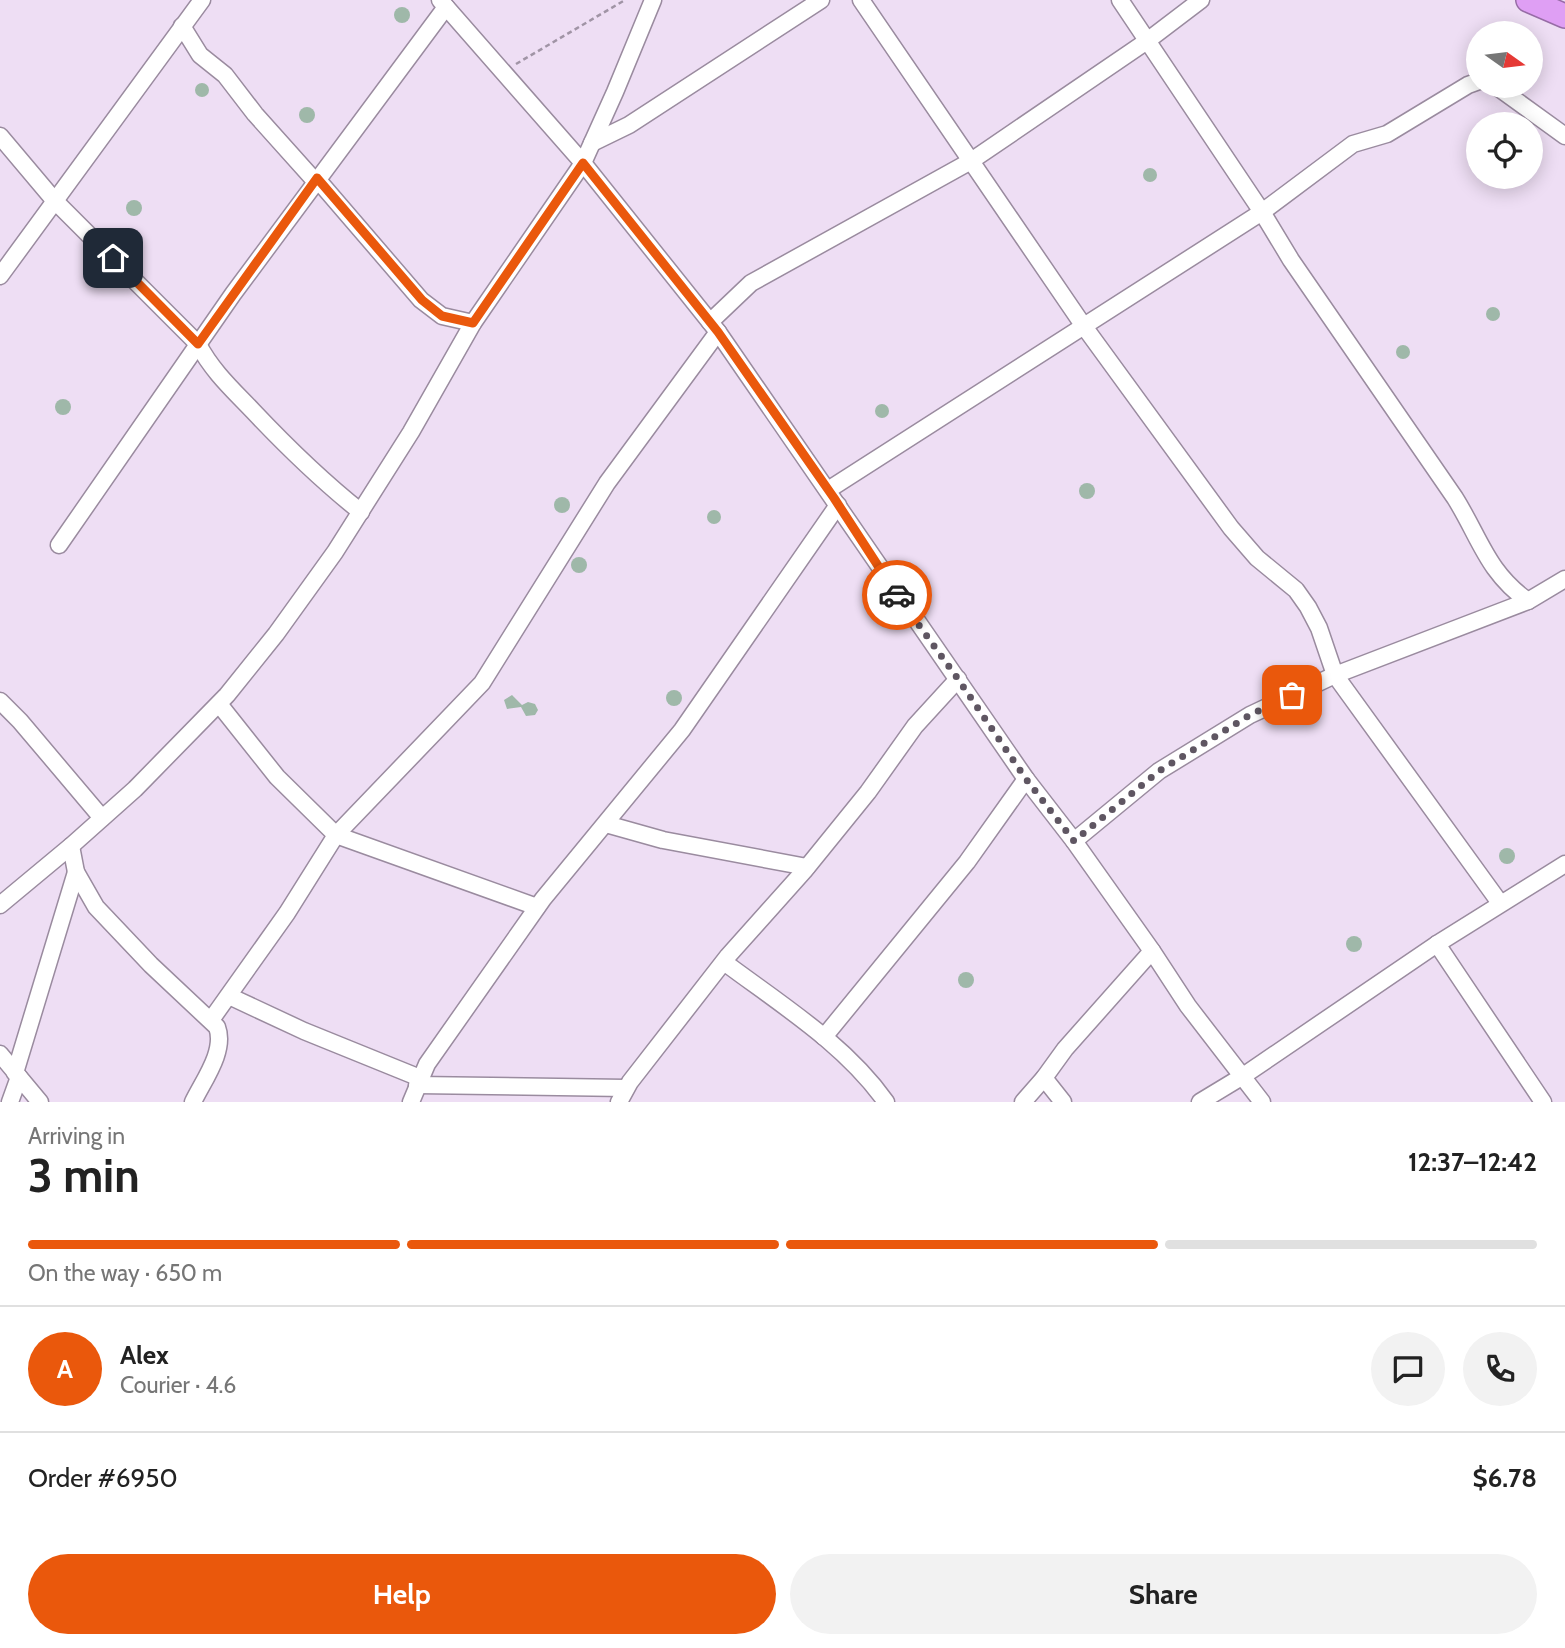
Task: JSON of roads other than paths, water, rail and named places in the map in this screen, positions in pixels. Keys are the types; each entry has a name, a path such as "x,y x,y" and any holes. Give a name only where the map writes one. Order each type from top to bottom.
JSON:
{"highway":[{"path":"1528,0 1565,16"}],"street":[{"path":"0,276 202,0"},
{"path":"0,905 102,818 219,704 276,634 361,512 411,432 473,323 583,163 653,0"},
{"path":"592,143 629,125 821,0"},
{"path":"861,0 1083,325 1243,544 1296,590 1319,628 1335,675 1500,903"},
{"path":"1119,0 1455,498 1485,556 1507,583 1528,601"},
{"path":"211,1020 287,913 336,835 482,683 607,483 714,327 751,283 971,161 1147,41 1201,0"},
{"path":"59,545 198,344 443,4 583,163 714,327 1026,779 1074,841 1188,1006 1262,1102"},
{"path":"182,26 200,55 225,75 263,122 422,300 442,316 473,323"},
{"path":"828,490 1262,212 1353,144 1387,134 1466,86"},
{"path":"1513,98 1565,136"},
{"path":"0,136 54,200 198,344 212,368 278,437 332,489 361,512"},
{"path":"411,1102 436,1050 537,907 682,730 838,505"},
{"path":"1074,841 1159,771 1250,715 1335,675 1528,601 1565,579"},
{"path":"229,996 419,1081 622,1095 724,962 807,867 868,792 915,726 958,679"},
{"path":"0,701 102,818"},
{"path":"219,704 277,777 336,835 537,907"},
{"path":"824,1037 967,862 1026,779"},
{"path":"606,824 663,840 807,867"},
{"path":"71,846 76,872 96,907 151,965 211,1020 219,1034 218,1050 193,1102"},
{"path":"1200,1102 1243,1076 1437,944 1565,864"},
{"path":"10,1102 76,872"},
{"path":"1437,944 1543,1102"},
{"path":"1023,1102 1065,1049 1152,951"},
{"path":"724,962 824,1037 868,1078 885,1101"},
{"path":"0,1054 40,1102"},
{"path":"1044,1078 1063,1102"}]}
